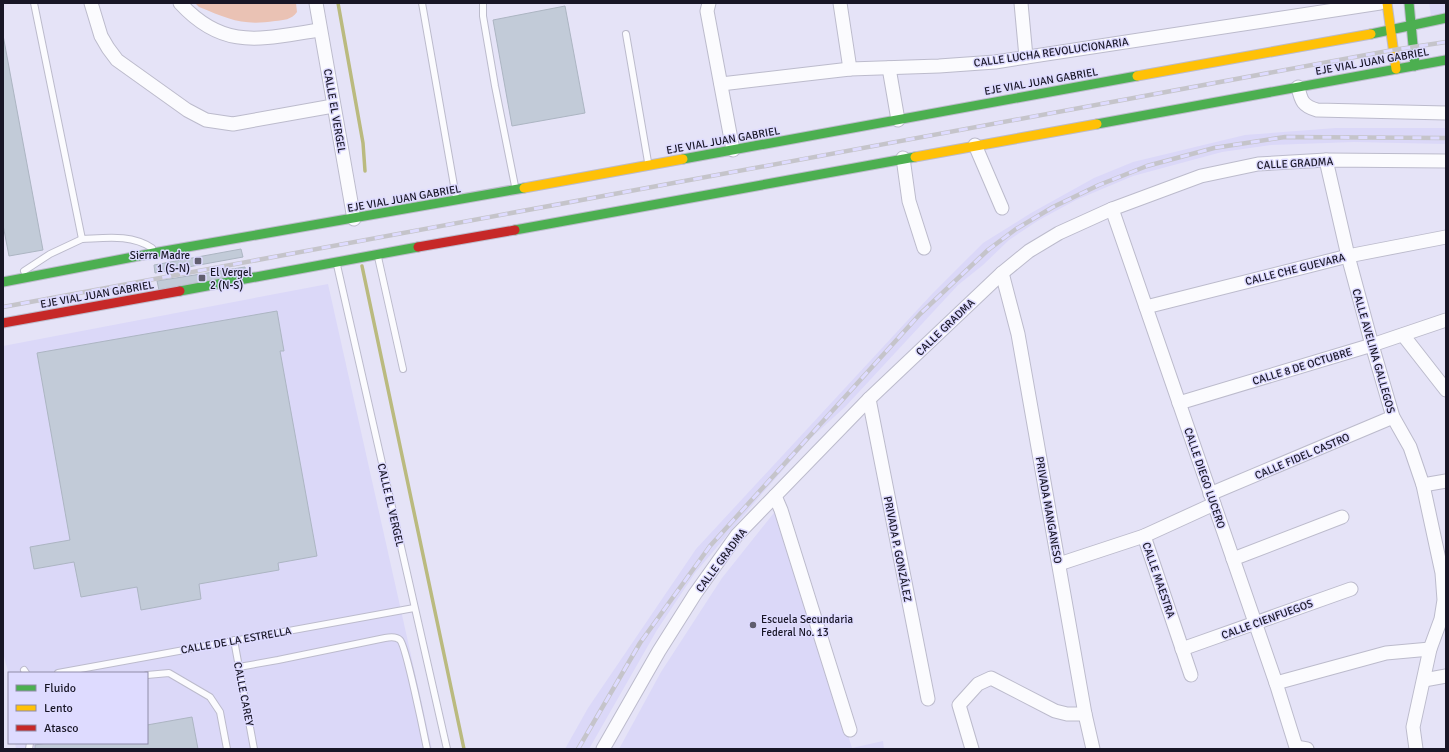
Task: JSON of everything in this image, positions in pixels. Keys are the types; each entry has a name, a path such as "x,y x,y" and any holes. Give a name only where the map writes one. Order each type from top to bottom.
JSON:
{"main road":[{"path":"1387,3 1396,69"},
{"path":"1409,3 1414,66"},
{"name":"EJE VIAL JUAN GABRIEL","path":"3,282 158,252 354,219 649,166 1412,26 1446,18"},
{"name":"EJE VIAL JUAN GABRIEL","path":"3,323 1446,60"}],"street":[{"path":"91,3 101,36 108,48 118,60 187,110 206,120 232,124 333,106"},
{"path":"180,3 198,20 223,35 242,39 320,30"},
{"name":"CALLE EL VERGEL","path":"316,3 354,219"},
{"path":"709,3 707,11 733,150"},
{"path":"840,3 850,69"},
{"path":"1021,3 1026,57"},
{"name":"CALLE LUCHA REVOLUCIONARIA","path":"721,84 850,69 947,66 1026,57 1297,10 1380,3"},
{"path":"889,68 898,120"},
{"path":"1298,87 1301,101 1307,108 1316,110 1446,113"},
{"path":"976,145 1002,208"},
{"path":"903,158 909,201 916,228 924,248"},
{"name":"CALLE GRADMA","path":"603,749 659,651 695,594 737,535 869,399 1002,273 1029,251 1059,232 1112,209 1201,176 1258,164 1326,160 1446,161"},
{"name":"CALLE AVELINA GALLEGOS","path":"1326,160 1348,256 1372,345 1393,417 1410,447 1423,486 1442,573 1444,618 1430,649 1413,727 1416,749"},
{"name":"CALLE DIEGO LUCERO","path":"1112,209 1276,683 1302,748"},
{"name":"CALLE CHE GUEVARA","path":"1146,307 1348,256 1446,237"},
{"name":"PRIVADA MANGANESO","path":"1002,273 1018,334 1085,714 1093,749"},
{"name":"CALLE 8 DE OCTUBRE","path":"1179,403 1372,345 1446,320"},
{"path":"1403,335 1446,390"},
{"name":"PRIVADA P. GONZÁLEZ","path":"869,399 928,699"},
{"name":"CALLE FIDEL CASTRO","path":"1212,499 1393,417"},
{"path":"1423,486 1446,481"},
{"path":"775,496 781,510 850,730"},
{"name":"CALLE MAESTRA","path":"1191,675 1144,536 1212,499"},
{"path":"1233,559 1342,517"},
{"path":"1059,564 1144,536"},
{"name":"CALLE CIENFUEGOS","path":"1182,649 1351,589"},
{"path":"1276,683 1386,653 1430,649"},
{"path":"1424,680 1446,676"},
{"path":"972,749 959,705 978,684 991,678 1054,711 1066,714 1085,714"}],"lane":[{"path":"34,3 82,239"},
{"path":"422,3 456,201"},
{"path":"483,3 483,16 495,86 516,190"},
{"path":"626,34 649,166"},
{"path":"13,280 50,254 82,239 132,239 148,245 158,252"},
{"path":"377,254 403,369"},
{"name":"CALLE EL VERGEL","path":"336,262 447,749"},
{"name":"CALLE DE LA ESTRELLA","path":"63,672 414,608"},
{"path":"239,666 278,660 385,638 393,637 398,639 402,643 407,661 427,749"},
{"name":"CALLE CAREY","path":"234,640 254,749"},
{"path":"148,675 169,673 210,697 220,712 227,749"}],"shaded area":[{"path":"195,3 296,3 297,12 292,17 284,20 253,23 219,15 199,7"},
{"path":"1429,3 1446,3 1446,13 1431,15"},
{"path":"1336,128 1446,128 1446,144 1354,142 1271,145 1222,152 1133,176 1076,200 1039,220 1009,240 983,265 958,285 845,407 811,438 760,496 695,573 657,630 589,749 565,749 588,708 696,549 932,294 983,243 1031,213 1094,178 1133,162 1245,135"},
{"path":"328,284 432,749 16,749 15,744 148,744 148,672 8,672 3,653 3,346"},
{"name":"Escuela Secundaria Federal No. 13","path":"777,509 852,748 883,741 884,749 619,749 661,672 722,578"}],"building":[{"path":"565,6 585,113 512,126 493,20"},
{"path":"3,35 43,250 9,256 3,225"},
{"name":"Sierra Madre 1 (S-N)","path":"241,249 243,257 155,273 154,265"},
{"name":"El Vergel 2 (N-S)","path":"245,267 246,275 159,290 157,281"},
{"path":"277,311 284,351 280,351 317,556 278,563 279,570 199,584 201,599 141,610 137,587 81,597 74,562 34,569 30,547 70,540 37,353"},
{"path":"192,717 198,749 35,749 35,745 41,744 148,744 148,725"}],"waterway":[{"path":"338,3 363,143 365,171"},
{"path":"362,266 464,749"}],"railway":[{"path":"3,307 1393,50 1446,42"},
{"path":"578,749 640,643 710,546 920,314 988,250 1016,229 1053,207 1099,185 1147,166 1214,148 1285,137 1446,138"}],"traffic: fast":[{"path":"1409,3 1415,66"},
{"path":"1371,34 1446,18"},
{"path":"1097,124 1446,60"},
{"path":"683,159 1137,76"},
{"path":"515,230 915,157"},
{"path":"3,282 159,252 524,188"},
{"path":"180,291 418,247"}],"traffic: slow":[{"path":"1387,3 1396,69"},
{"path":"1137,76 1371,34"},
{"path":"915,157 1097,124"},
{"path":"524,188 683,159"}],"traffic: jam":[{"path":"418,247 515,230"},
{"path":"3,323 180,291"}],"place":[{"name":"Sierra Madre 1 (S-N)","path":"198,261"},
{"name":"El Vergel 2 (N-S)","path":"202,278"},
{"name":"Escuela Secundaria Federal No. 13","path":"753,625"}]}
